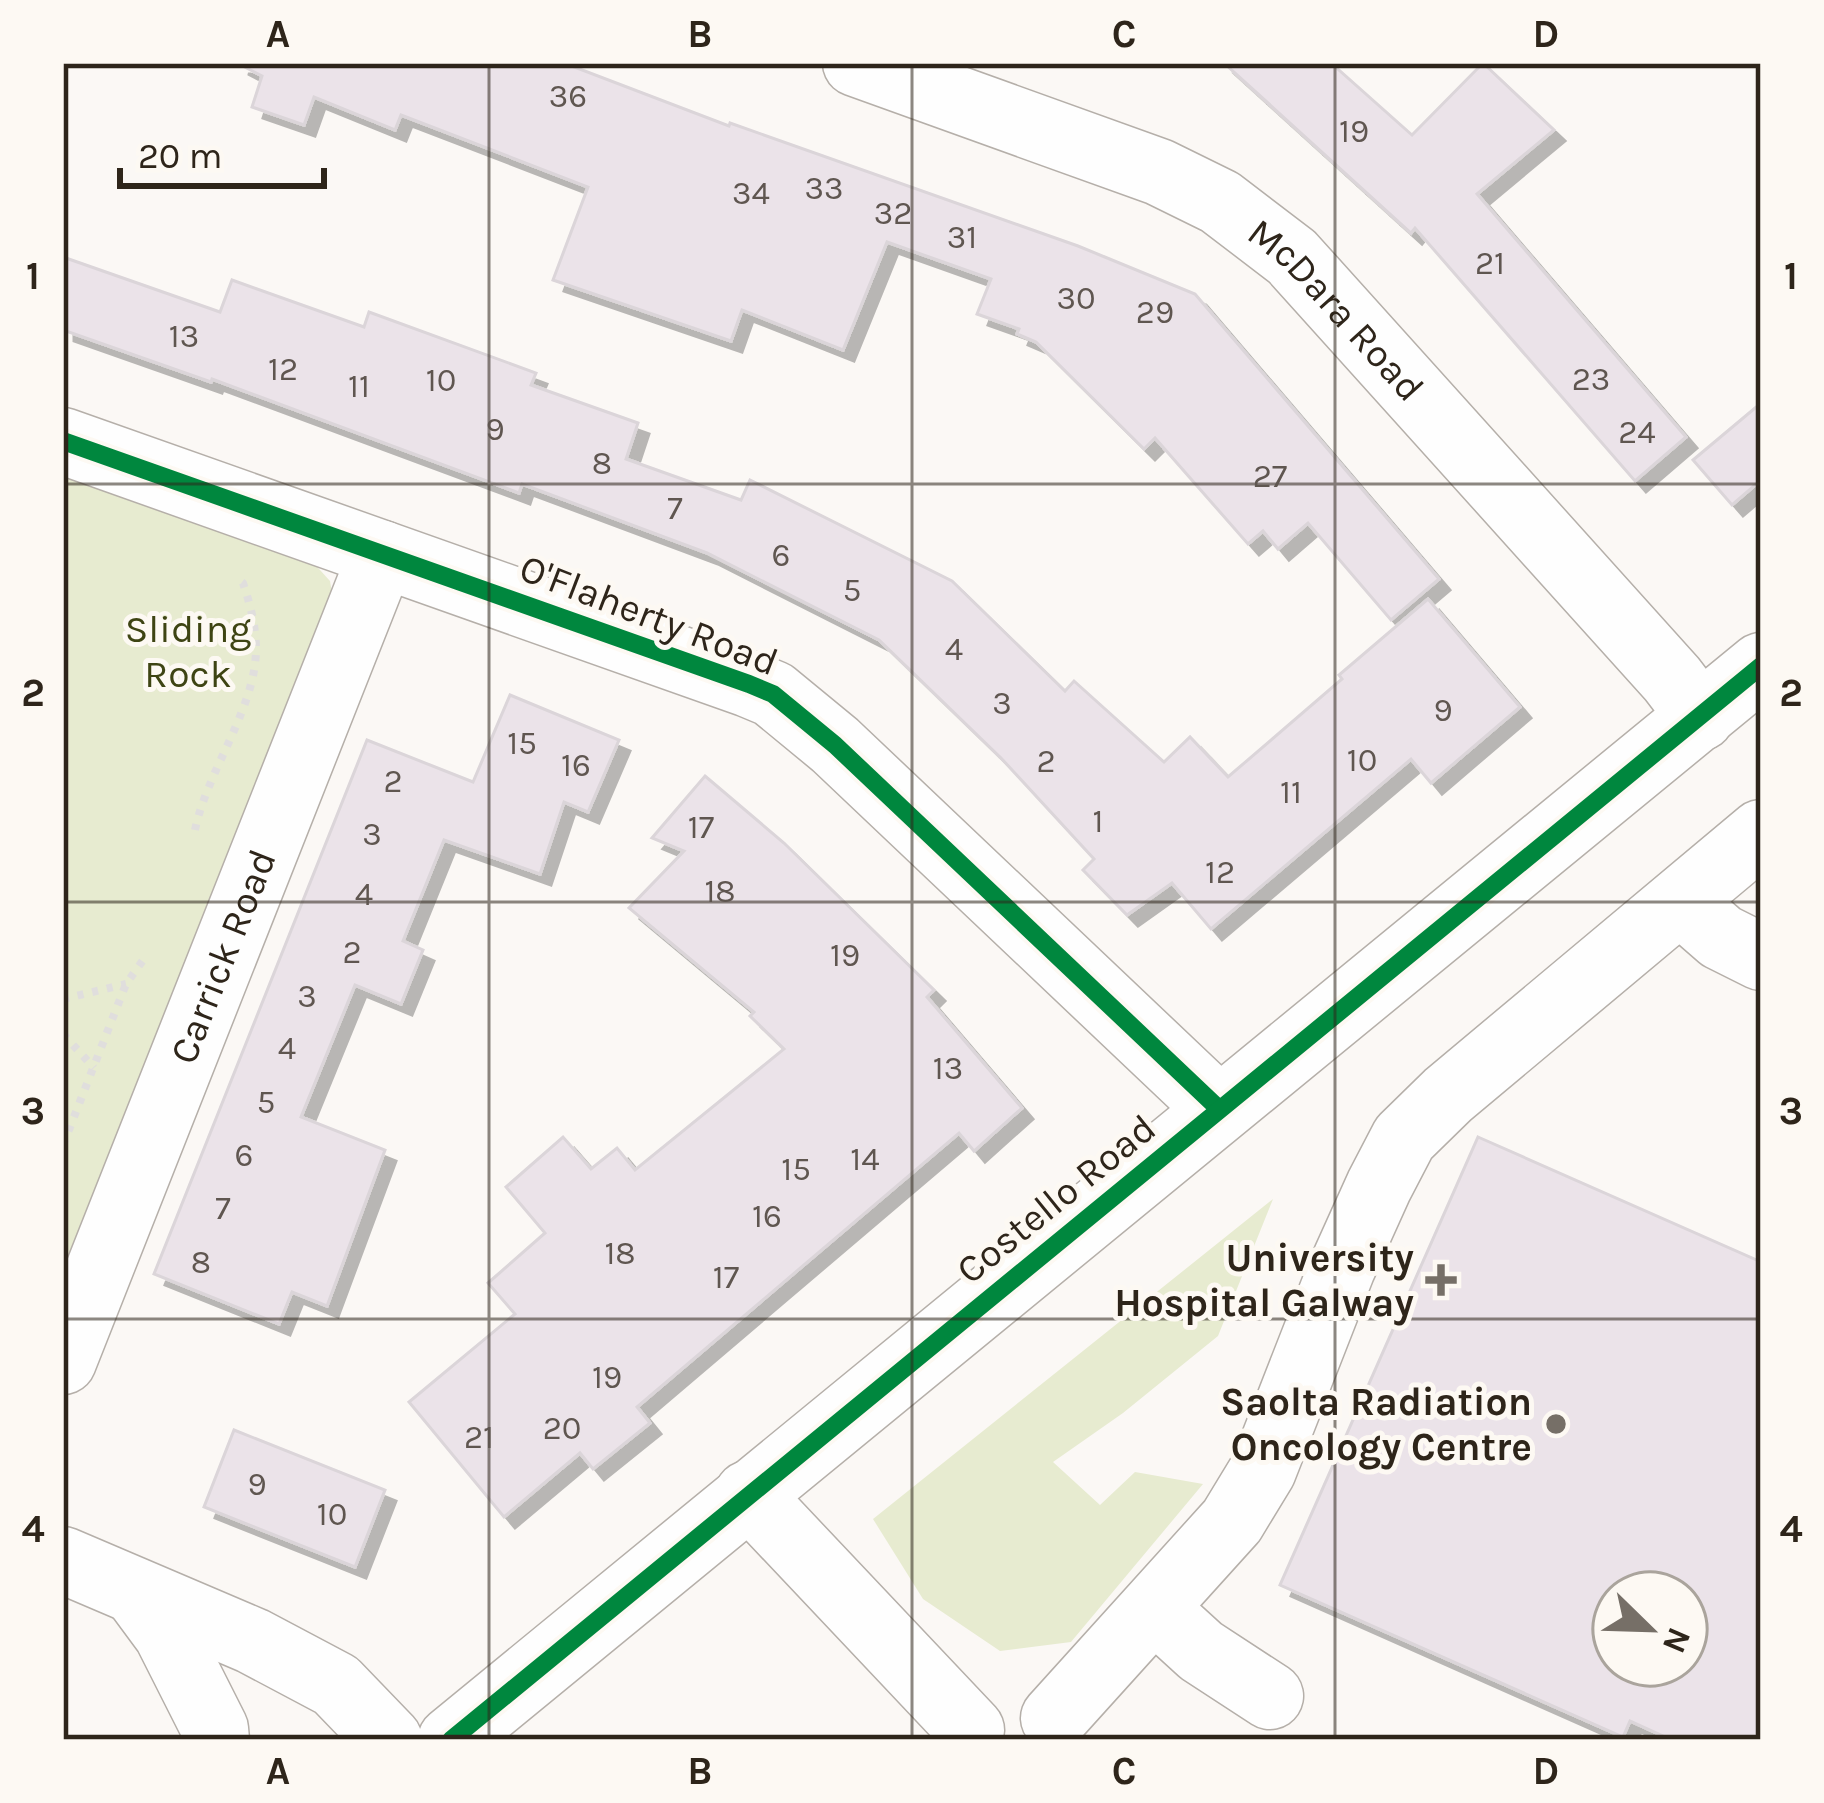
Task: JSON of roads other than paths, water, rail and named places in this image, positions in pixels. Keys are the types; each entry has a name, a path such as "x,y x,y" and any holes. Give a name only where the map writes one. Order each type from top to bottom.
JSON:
{"street":[{"name":"McDara Road","path":"856,63 1159,172 1220,202 1259,229 1292,257 1701,717"},
{"name":"O'Flaherty Road","path":"63,441 773,694 835,745 1220,1109"},
{"name":"Carrick Road","path":"63,1361 382,554"},
{"name":"Costello Road","path":"451,1740 1761,666"},
{"path":"748,1494 969,1735 1001,1708 1038,1709 1061,1729 1232,1521 1263,1470 1342,1268 1404,1138 1448,1095 1761,833"},
{"path":"1682,902 1721,937 1761,957"},
{"path":"63,1559 253,1641 336,1685 389,1740"},
{"path":"136,1592 167,1634 215,1729 216,1740"},
{"path":"1155,1609 1201,1651 1270,1696"}],"place":[{"name":"University Hospital Galway","path":"1441,1280"},
{"name":"Saolta Radiation Oncology Centre","path":"1556,1424"}],"park label":[{"name":"Sliding Rock","path":"188,652"}]}
